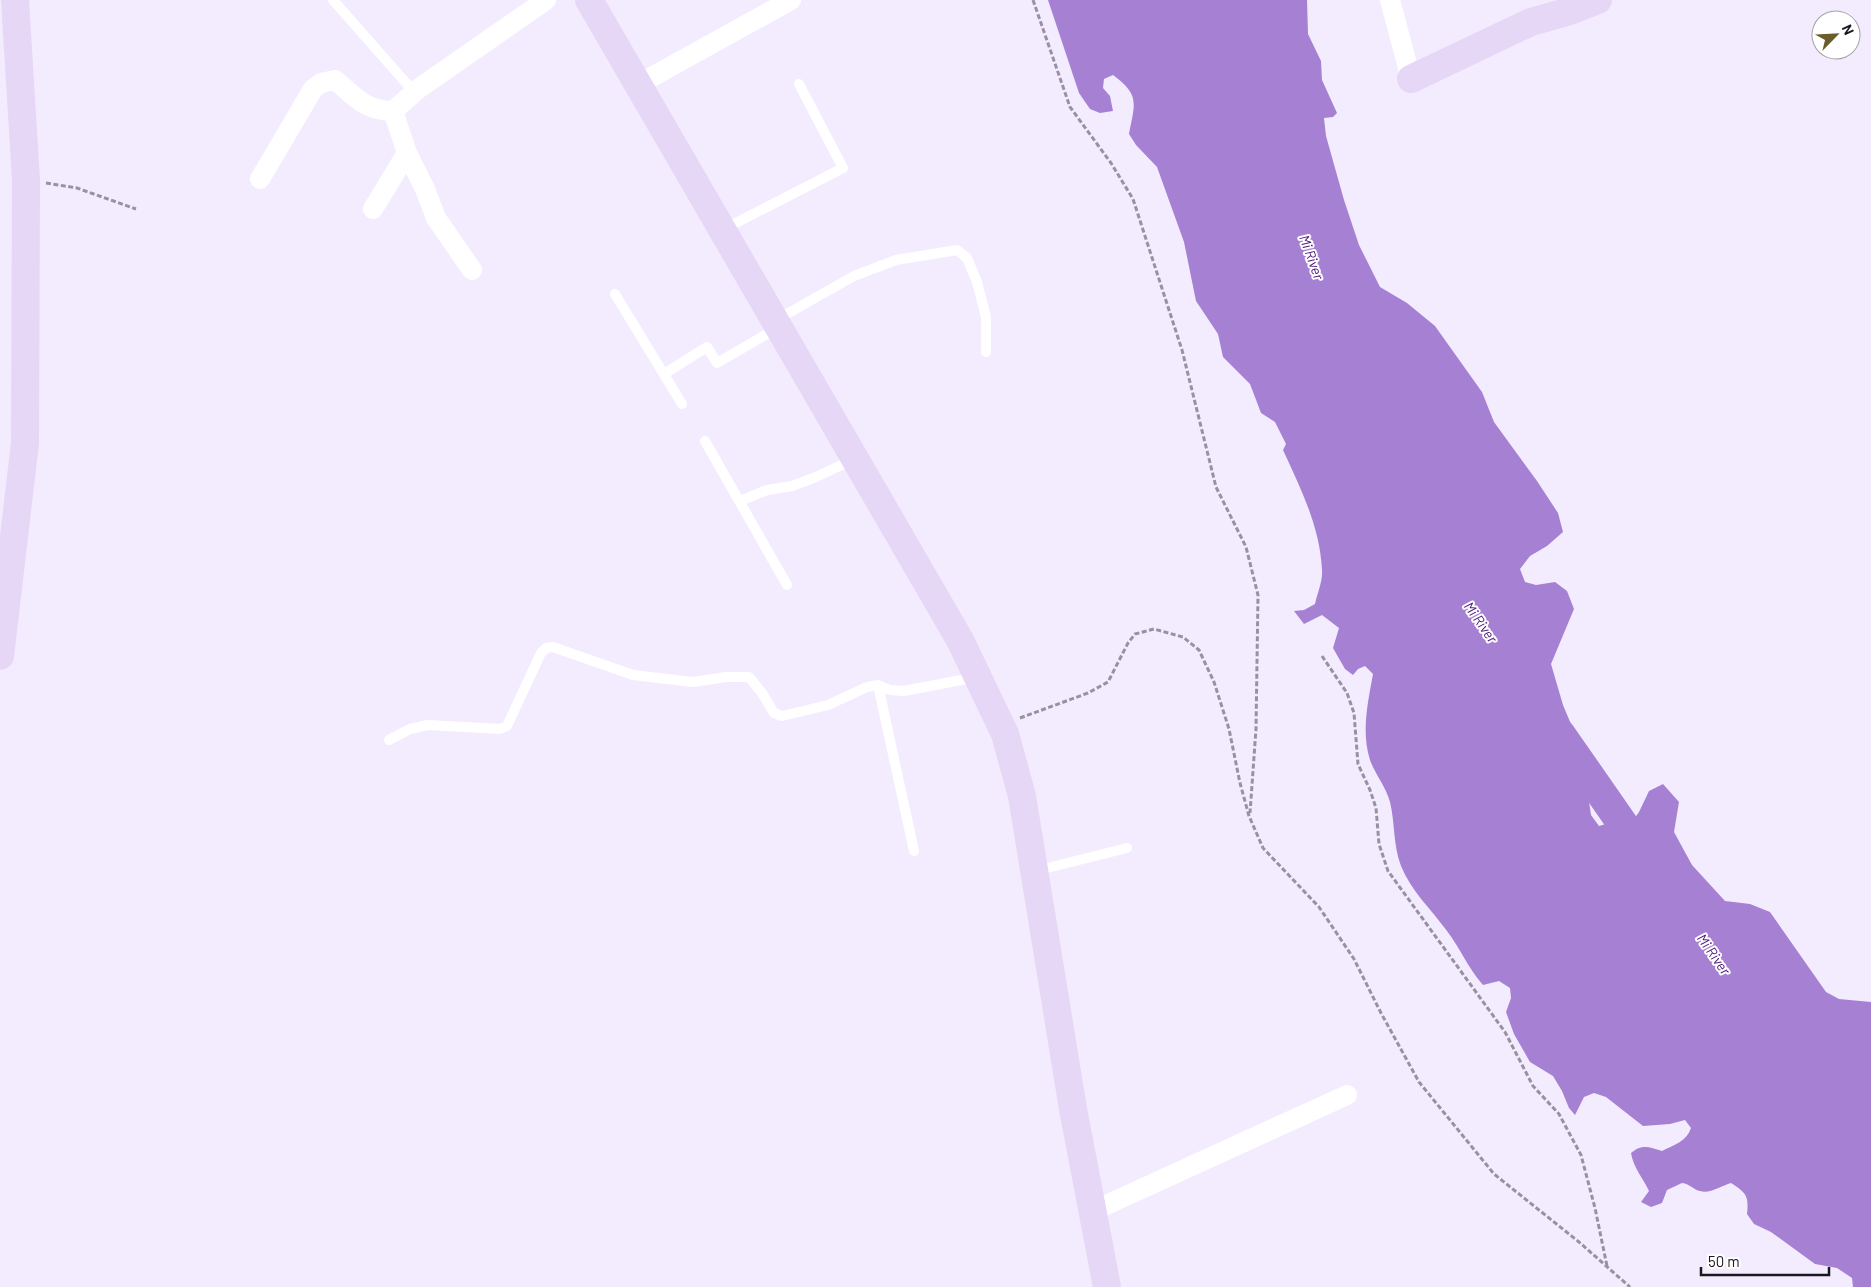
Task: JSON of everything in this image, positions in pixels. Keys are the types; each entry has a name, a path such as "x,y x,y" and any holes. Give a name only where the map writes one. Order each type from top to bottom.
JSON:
{"main road":[{"path":"0,656 24,443 26,180 14,0"},
{"path":"589,0 960,640 1001,726 1022,796 1073,1109 1107,1287"},
{"path":"1411,79 1531,22 1570,11 1598,0"}],"street":[{"path":"260,178 313,89 321,83 336,80 368,107 378,111 393,111 414,92 546,0"},
{"path":"639,84 790,0"},
{"path":"1390,0 1411,79"},
{"path":"393,111 407,153 425,189 436,218 472,270"},
{"path":"373,209 407,153"},
{"path":"1093,1211 1348,1095"}],"lane":[{"path":"332,0 414,92"},
{"path":"723,230 844,168 799,84"},
{"path":"664,374 707,347 717,363 854,276 896,260 957,250 967,258 977,282 986,317 986,352"},
{"path":"615,294 682,404"},
{"path":"705,441 787,585"},
{"path":"740,502 768,490 792,486 808,480 855,458"},
{"path":"389,740 410,730 428,725 500,729 507,726 541,653 546,648 552,647 633,675 693,682 749,676 774,713 782,716 828,705 867,687 878,685 890,690 904,691 978,677"},
{"path":"878,685 914,851"},
{"path":"1034,871 1127,848"}],"path":[{"path":"1033,0 1070,107 1111,164 1133,199 1182,350 1216,487 1246,547 1258,595 1256,729 1249,816"},
{"path":"26,180 77,188 136,209"},
{"path":"1001,726 1088,693 1108,682 1128,643 1135,634 1154,629 1183,637 1199,650 1214,682 1229,729 1249,816 1263,848 1319,907 1354,959 1419,1082 1494,1174 1579,1242 1630,1287"},
{"path":"1322,656 1347,693 1354,713 1358,764 1376,808 1379,844 1388,871 1505,1032 1533,1086 1559,1114 1581,1155 1595,1208 1607,1267"}],"water":[{"path":"1048,0 1307,0 1308,34 1321,61 1322,80 1337,113 1333,117 1324,118 1326,136 1359,245 1380,287 1407,303 1435,326 1482,392 1494,422 1558,513 1563,532 1547,546 1530,556 1520,569 1525,582 1536,585 1555,582 1567,591 1574,609 1551,664 1563,705 1581,748 1591,815 1599,826 1616,821 1629,826 1639,812 1649,791 1663,784 1679,802 1674,832 1692,865 1725,901 1750,904 1770,912 1826,992 1839,999 1871,1002 1871,1287 1853,1287 1852,1278 1837,1268 1815,1264 1771,1232 1754,1224 1747,1214 1747,1198 1740,1189 1731,1183 1712,1191 1704,1192 1682,1183 1667,1190 1662,1203 1651,1207 1641,1202 1649,1191 1636,1168 1631,1153 1639,1148 1646,1147 1662,1151 1683,1139 1691,1128 1685,1120 1670,1124 1643,1126 1606,1097 1594,1093 1584,1097 1575,1115 1569,1108 1553,1076 1530,1062 1514,1034 1506,1012 1511,998 1510,988 1499,981 1483,985 1447,931 1410,884 1398,858 1390,802 1372,765 1367,749 1366,717 1373,674 1365,666 1358,669 1353,675 1345,669 1333,648 1339,628 1322,615 1304,624 1294,611 1304,610 1315,604 1321,583 1322,570 1314,523 1283,450 1286,444 1275,422 1261,413 1250,384 1223,357 1218,334 1196,301 1184,242 1157,167 1136,145 1129,134 1134,107 1132,94 1113,75 1104,79 1103,88 1110,96 1113,111 1100,113 1090,109 1079,93"}],"waterway":[{"name":"Mi River","path":"1560,734 1647,859"}]}
